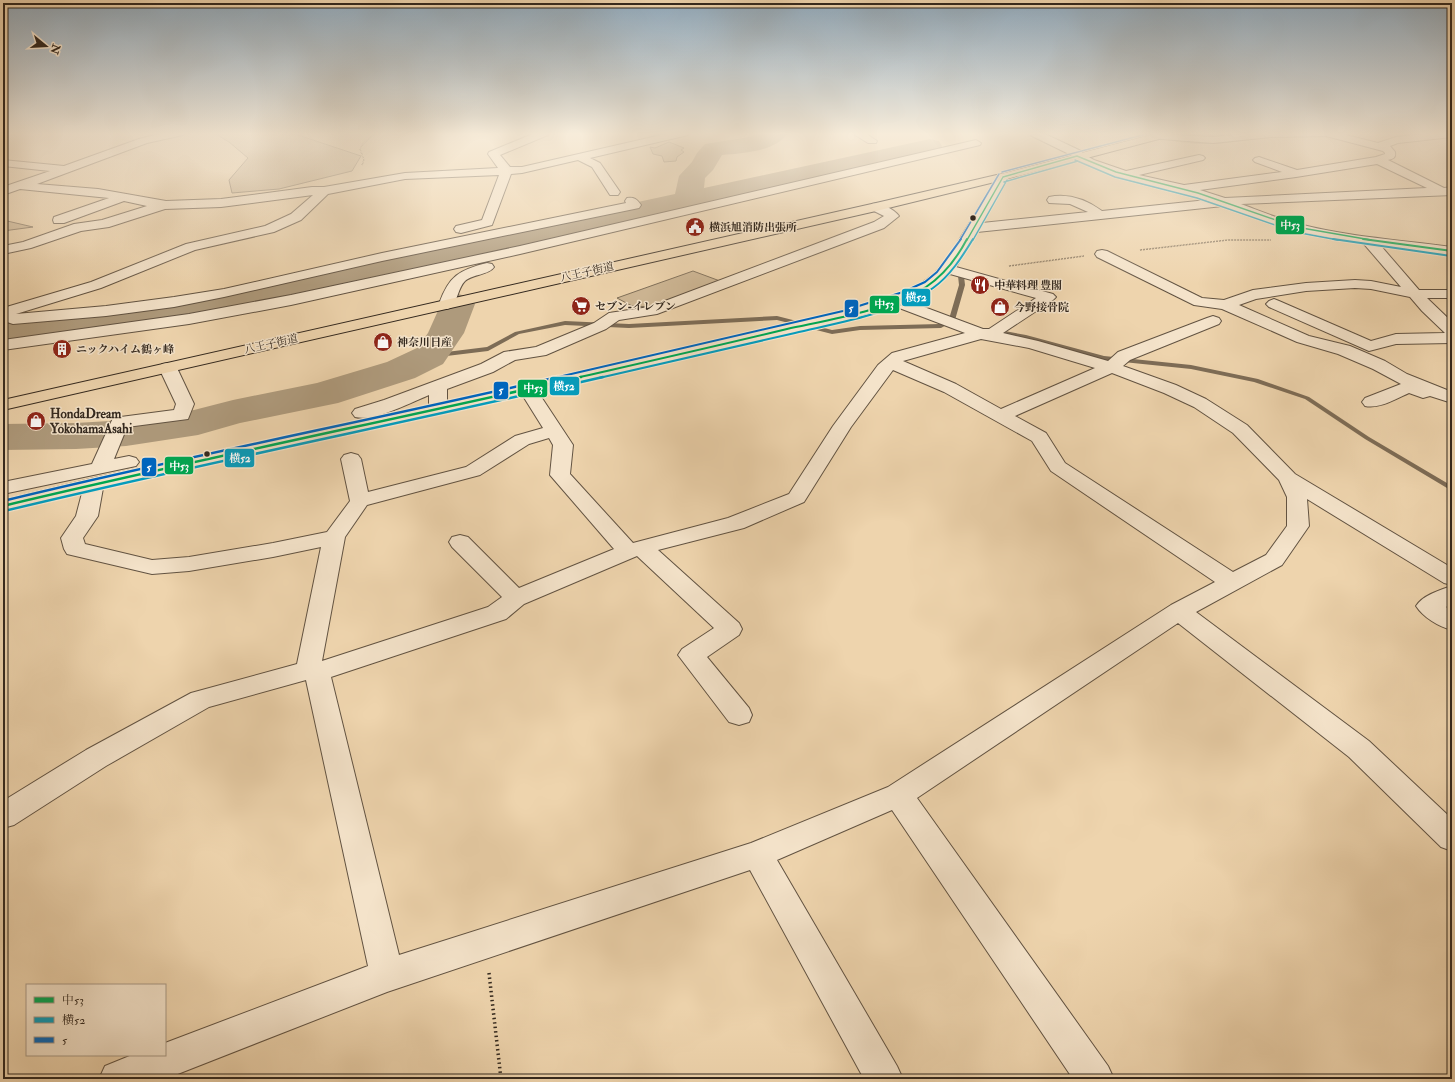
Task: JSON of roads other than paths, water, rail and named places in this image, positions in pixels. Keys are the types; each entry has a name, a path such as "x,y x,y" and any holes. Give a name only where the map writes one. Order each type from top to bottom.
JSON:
{"highway":[{"name":"八王子街道","path":"3,405 976,183"}],"street":[{"path":"3,191 28,183"},
{"path":"21,186 92,191 124,196 148,203 221,204 312,191 324,191 366,183"},
{"path":"305,266 321,266 364,258 378,258 386,251 396,247 488,222 502,183"},
{"path":"608,183 614,192"},
{"path":"3,345 190,319 291,300 501,253 518,247 798,183"},
{"path":"3,488 97,476 438,410 844,316 894,302 924,288 937,280 948,269 974,228 998,183"},
{"path":"1162,183 1184,189 1294,227 1368,240 1452,251"},
{"path":"1184,189 1190,186 1212,183"},
{"path":"1432,183 1449,191"},
{"path":"3,313 96,285 191,248 268,229 296,217 324,191"},
{"path":"974,228 1101,216 1223,202 1449,191"},
{"path":"50,223 124,196"},
{"path":"1064,198 1084,205 1101,216"},
{"path":"3,320 106,311 174,302 224,293 378,258 635,205 631,201"},
{"path":"3,250 26,245 79,227 104,224 165,204"},
{"path":"3,506 97,476 382,408 411,395 487,368 510,356 540,351 600,326 615,316 659,309 879,225 893,216 876,207"},
{"path":"3,240 17,234"},
{"path":"498,234 518,247"},
{"path":"1368,240 1427,308 1452,331"},
{"path":"448,304 453,285 464,274 501,263 518,247"},
{"path":"1102,254 1199,302 1225,305 1303,339 1344,350 1379,365 1401,378 1452,398"},
{"path":"3,816 96,758 200,700 315,670 497,613 516,598 635,549 736,522 797,498 842,426 884,369 898,357 982,334 993,333 1048,296 948,269"},
{"path":"1225,305 1253,295 1311,286 1371,285 1415,294 1452,294"},
{"path":"894,302 982,334 1032,344 1111,367 1170,389 1200,403 1240,429 1288,478 1452,578"},
{"path":"1274,304 1370,346 1396,339 1452,338"},
{"path":"1002,416 1111,367 1124,356 1213,321"},
{"path":"892,363 950,388 1039,437 1058,467 1232,582"},
{"path":"168,368 185,404 181,415 120,422 97,476 87,516 72,538 75,549 152,567 189,564 273,550 334,537"},
{"path":"438,386 438,410"},
{"path":"1371,402 1410,387 1452,405"},
{"path":"528,390 563,445 560,475 635,549 730,629 691,655 739,715"},
{"path":"387,975 315,670 309,663 334,537 360,501 473,471 522,440 555,431"},
{"path":"351,459 360,501"},
{"path":"118,1079 387,975 757,854 898,795 1180,611 1274,560 1298,526 1297,497 1288,478"},
{"path":"460,542 516,598"},
{"path":"1417,557 1452,560"},
{"path":"1452,594 1428,606 1452,622"},
{"path":"1180,611 1359,748 1452,838"},
{"path":"898,795 1095,1079"},
{"path":"757,854 884,1079"}],"waterway":[{"path":"691,183 689,195 691,199"},
{"path":"691,199 761,183"},
{"path":"3,334 114,322 236,302 397,264 691,199"},
{"path":"430,356 488,349 517,333 565,323 629,326 777,318 832,332 860,328 941,326 952,320 962,285 961,276"},
{"path":"3,437 76,436 126,433 198,422 233,412 324,394 401,370 430,356 446,333 458,304"},
{"path":"994,331 1026,337 1104,358 1191,367 1256,380 1307,398 1367,438 1452,489"}],"place":[{"name":"横浜旭消防出張所","path":"695,227"},
{"name":"中華料理 豊閣","path":"980,285"},
{"name":"セブン-イレブン","path":"581,306"},
{"name":"今野接骨院","path":"1000,307"},
{"name":"神奈川日産","path":"383,342"},
{"name":"ニックハイム鶴ヶ峰","path":"62,349"},
{"name":"HondaDream YokohamaAsahi","path":"36,421"}]}
